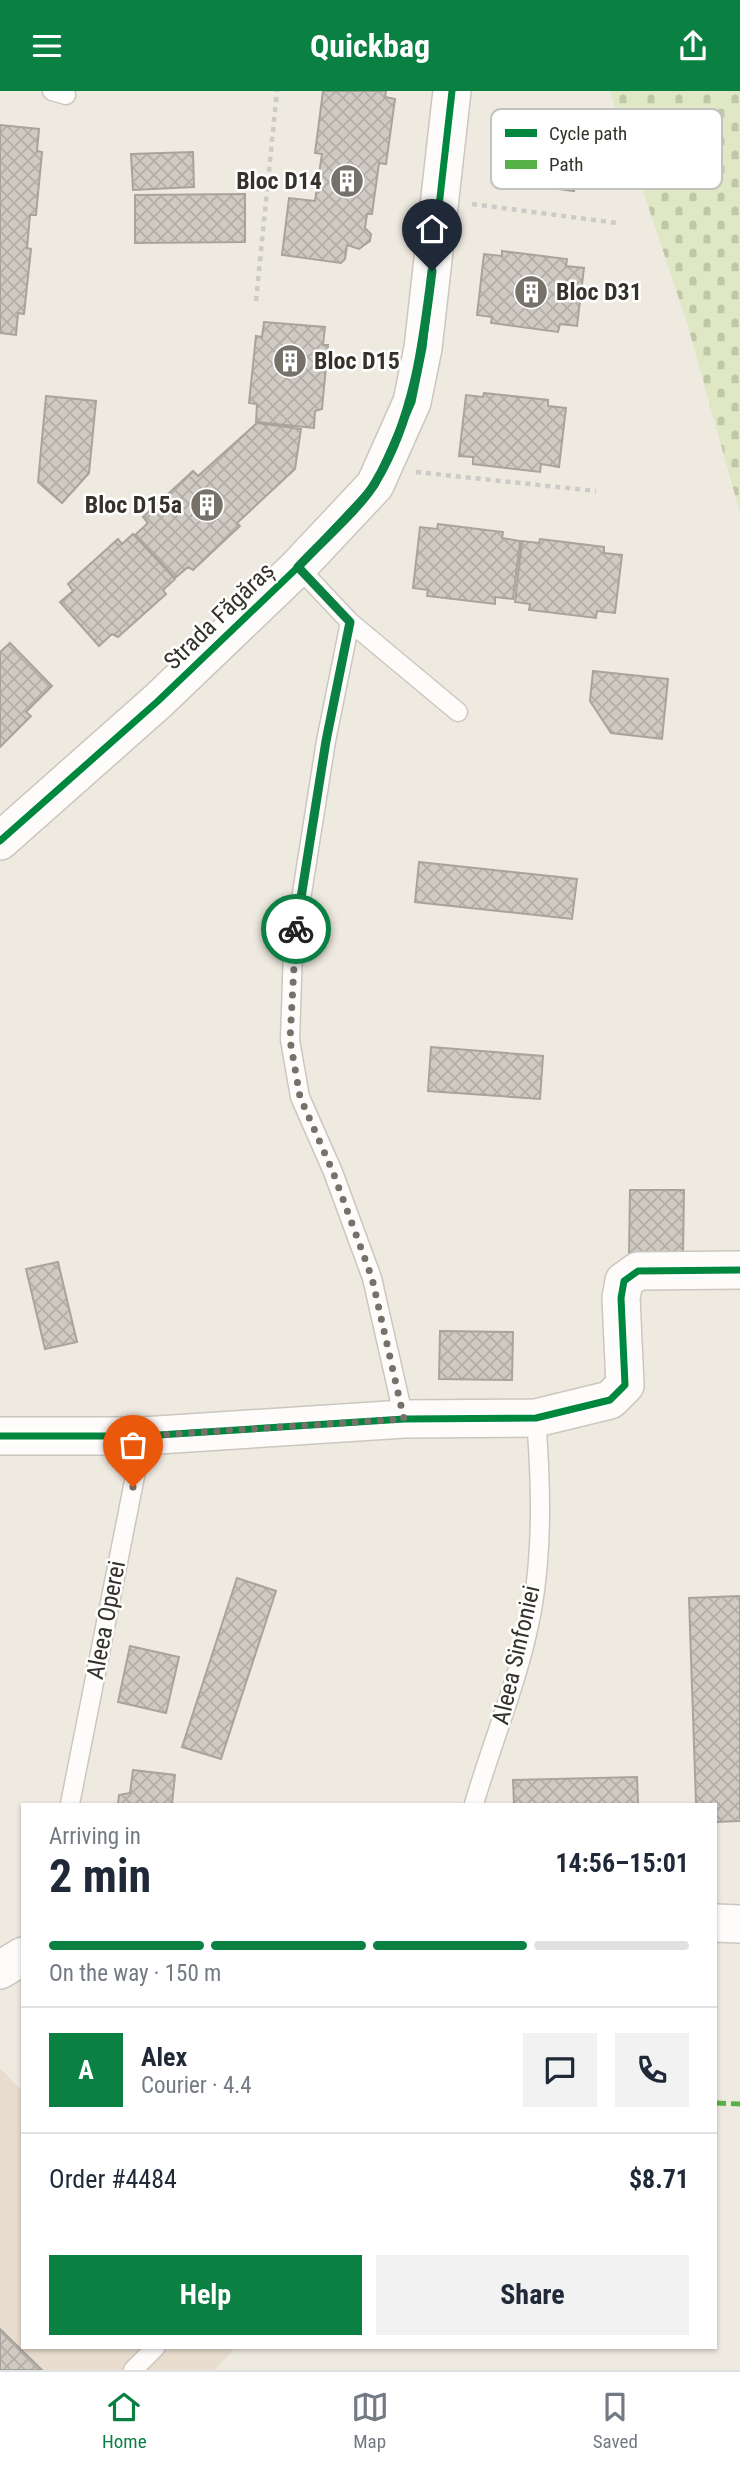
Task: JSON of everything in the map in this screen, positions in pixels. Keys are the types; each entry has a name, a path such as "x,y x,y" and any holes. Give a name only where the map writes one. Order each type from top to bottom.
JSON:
{"street":[{"name":"Strada Făgăraș","path":"0,841 158,701 298,567 375,485 412,402 423,348 452,91"},
{"path":"0,1436 143,1436 404,1419 537,1418 610,1400 625,1385 621,1298 624,1281 638,1271 740,1270"},
{"path":"717,1923 740,1924"},
{"path":"0,1970 21,1957"}],"lane":[{"path":"298,567 350,622 458,712"},
{"path":"350,622 326,741 293,950 290,1040 300,1097 333,1172 372,1278 404,1419"},
{"name":"Aleea Sinfoniei","path":"474,1803 509,1701 532,1609 542,1486 537,1418"},
{"name":"Aleea Operei","path":"70,1803 143,1436"},
{"path":"133,2370 154,2349"}],"path":[{"path":"256,301 276,91"},
{"path":"440,200 617,223"},
{"path":"382,469 596,491"}],"shaded area":[{"path":"0,2068 21,2090 21,2349 234,2349 214,2370 0,2370"}],"green space":[{"path":"610,91 740,91 740,513 687,323 643,189 722,189 722,109 616,109"}],"building":[{"name":"Bloc D14","path":"323,91 386,91 385,97 395,99 386,164 379,163 372,214 367,214 365,228 371,234 370,241 359,249 347,245 345,259 341,263 282,255 289,198 315,201 322,154 315,153"},
{"path":"0,125 39,129 37,151 42,152 36,215 30,215 27,248 31,249 24,314 18,313 16,335 0,333"},
{"path":"193,152 194,187 133,190 131,154"},
{"path":"245,194 245,242 135,243 135,195"},
{"name":"Bloc D31","path":"502,251 567,259 566,266 584,268 577,326 560,324 558,332 491,323 492,317 477,315 484,254 502,256"},
{"name":"Bloc D15","path":"264,322 325,327 323,345 328,345 322,409 315,411 314,428 256,422 257,404 249,403 256,336 262,337"},
{"path":"484,393 548,400 548,406 566,408 559,467 541,464 540,472 473,464 473,457 459,456 466,395 483,397"},
{"path":"46,396 96,401 89,473 62,503 38,482"},
{"name":"Bloc D15a","path":"257,423 301,429 295,469 237,523 240,526 193,570 188,567 175,578 135,535 148,523 143,517 193,471 198,476"},
{"path":"438,524 503,532 502,538 520,541 513,599 495,597 495,604 427,596 428,590 413,588 420,527 437,529"},
{"path":"133,534 175,579 163,590 166,594 118,637 112,634 99,646 60,602 73,591 68,584 118,539 122,544"},
{"path":"540,539 604,547 604,553 622,555 615,613 597,611 596,618 529,610 530,604 515,602 522,541 539,543"},
{"path":"10,643 52,686 26,712 31,716 0,747 0,652"},
{"path":"593,671 668,679 662,739 611,733 590,701"},
{"path":"419,862 577,879 572,919 415,902"},
{"path":"431,1047 543,1056 540,1099 428,1091"},
{"path":"630,1190 684,1190 683,1255 629,1255"},
{"path":"58,1262 77,1342 45,1349 26,1269"},
{"path":"440,1331 513,1332 512,1380 439,1379"},
{"path":"237,1578 276,1591 221,1759 182,1747"},
{"path":"740,1596 740,1821 717,1822 717,1803 696,1803 689,1598"},
{"path":"130,1646 179,1657 166,1713 118,1702"},
{"path":"133,1770 175,1775 172,1803 118,1803 119,1795 130,1793"},
{"path":"637,1777 638,1803 514,1803 513,1780"},
{"path":"0,2329 42,2370 0,2370"}],"marked path":[{"path":"717,2103 740,2104"}],"cycle path":[{"path":"0,841 158,701 298,567 375,485 412,402 423,348 452,91"},
{"path":"0,1436 143,1436 404,1419 536,1418 610,1400 625,1385 621,1298 624,1281 638,1271 740,1270"}],"way so far":[{"path":"133,1487 143,1436 404,1419 372,1278 333,1172 300,1097 290,1040 296,929"}],"place":[{"name":"Bloc D14","path":"347,181"},
{"name":"Bloc D31","path":"531,292"},
{"name":"Bloc D15","path":"290,361"},
{"name":"Bloc D15a","path":"207,505"}],"route":[{"path":"296,929 326,741 350,622 298,567 375,485 412,402 423,348 432,271"}]}
